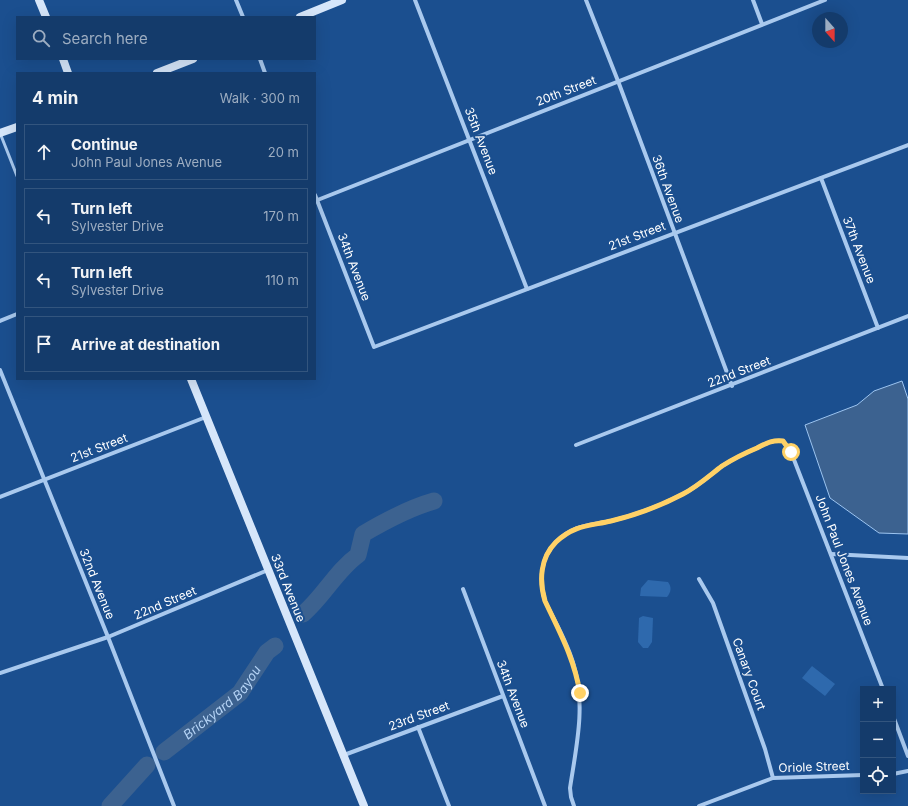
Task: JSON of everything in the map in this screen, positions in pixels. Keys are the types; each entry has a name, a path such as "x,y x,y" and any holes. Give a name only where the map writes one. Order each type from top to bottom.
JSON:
{"street":[{"path":"39,0 46,16"},
{"path":"236,0 242,16"},
{"path":"302,16 342,0"},
{"name":"35th Avenue","path":"415,0 527,289"},
{"name":"36th Avenue","path":"586,0 618,81 732,386"},
{"path":"753,0 762,24"},
{"name":"20th Street","path":"316,200 825,0"},
{"path":"63,60 68,72"},
{"path":"160,72 190,60"},
{"path":"260,60 265,72"},
{"path":"0,133 16,127"},
{"name":"21st Street","path":"374,347 908,145"},
{"name":"37th Avenue","path":"821,178 878,328"},
{"name":"34th Avenue","path":"316,200 374,347"},
{"path":"0,321 16,314"},
{"name":"22nd Street","path":"576,444 732,386 908,316"},
{"name":"32nd Avenue","path":"0,370 108,637 174,806"},
{"name":"33rd Avenue","path":"191,380 364,806"},
{"name":"21st Street","path":"0,497 206,418"},
{"name":"John Paul Jones Avenue","path":"574,806 570,788 578,727 580,693 572,658 542,593 541,572 548,552 554,543 574,529 589,524 611,521 684,494 739,455 772,440 783,441 791,452 882,686"},
{"path":"831,554 908,558"},
{"name":"22nd Street","path":"0,674 108,637 268,570"},
{"name":"Canary Court","path":"699,579 713,603 765,749 773,778"},
{"name":"34th Avenue","path":"463,590 545,806"},
{"name":"23rd Street","path":"343,755 503,696"},
{"path":"895,722 908,756"},
{"path":"418,727 449,806"},
{"path":"896,773 908,771"},
{"name":"Oriole Street","path":"699,806 773,778 860,775"}],"lane":[{"path":"0,133 16,173"}],"shaded area":[{"path":"902,381 908,399 908,534 879,533 830,498 805,425 857,405 874,391"},
{"path":"648,580 668,582 670,590 667,597 640,596 641,588"},
{"path":"643,616 653,618 652,642 648,648 643,648 638,642 639,618"},
{"path":"812,666 835,684 825,696 802,678"}],"waterway":[{"name":"Brickyard Bayou","path":"303,614 343,568 358,555 363,534 397,515 434,501"},
{"name":"Brickyard Bayou","path":"164,752 240,693 267,652 275,646"},
{"name":"Brickyard Bayou","path":"110,806 147,765"}],"route":[{"path":"580,693 574,665 569,651 542,593 541,572 548,552 554,543 574,529 589,524 611,521 633,514 684,494 739,455 772,440 783,441 791,452"}]}
